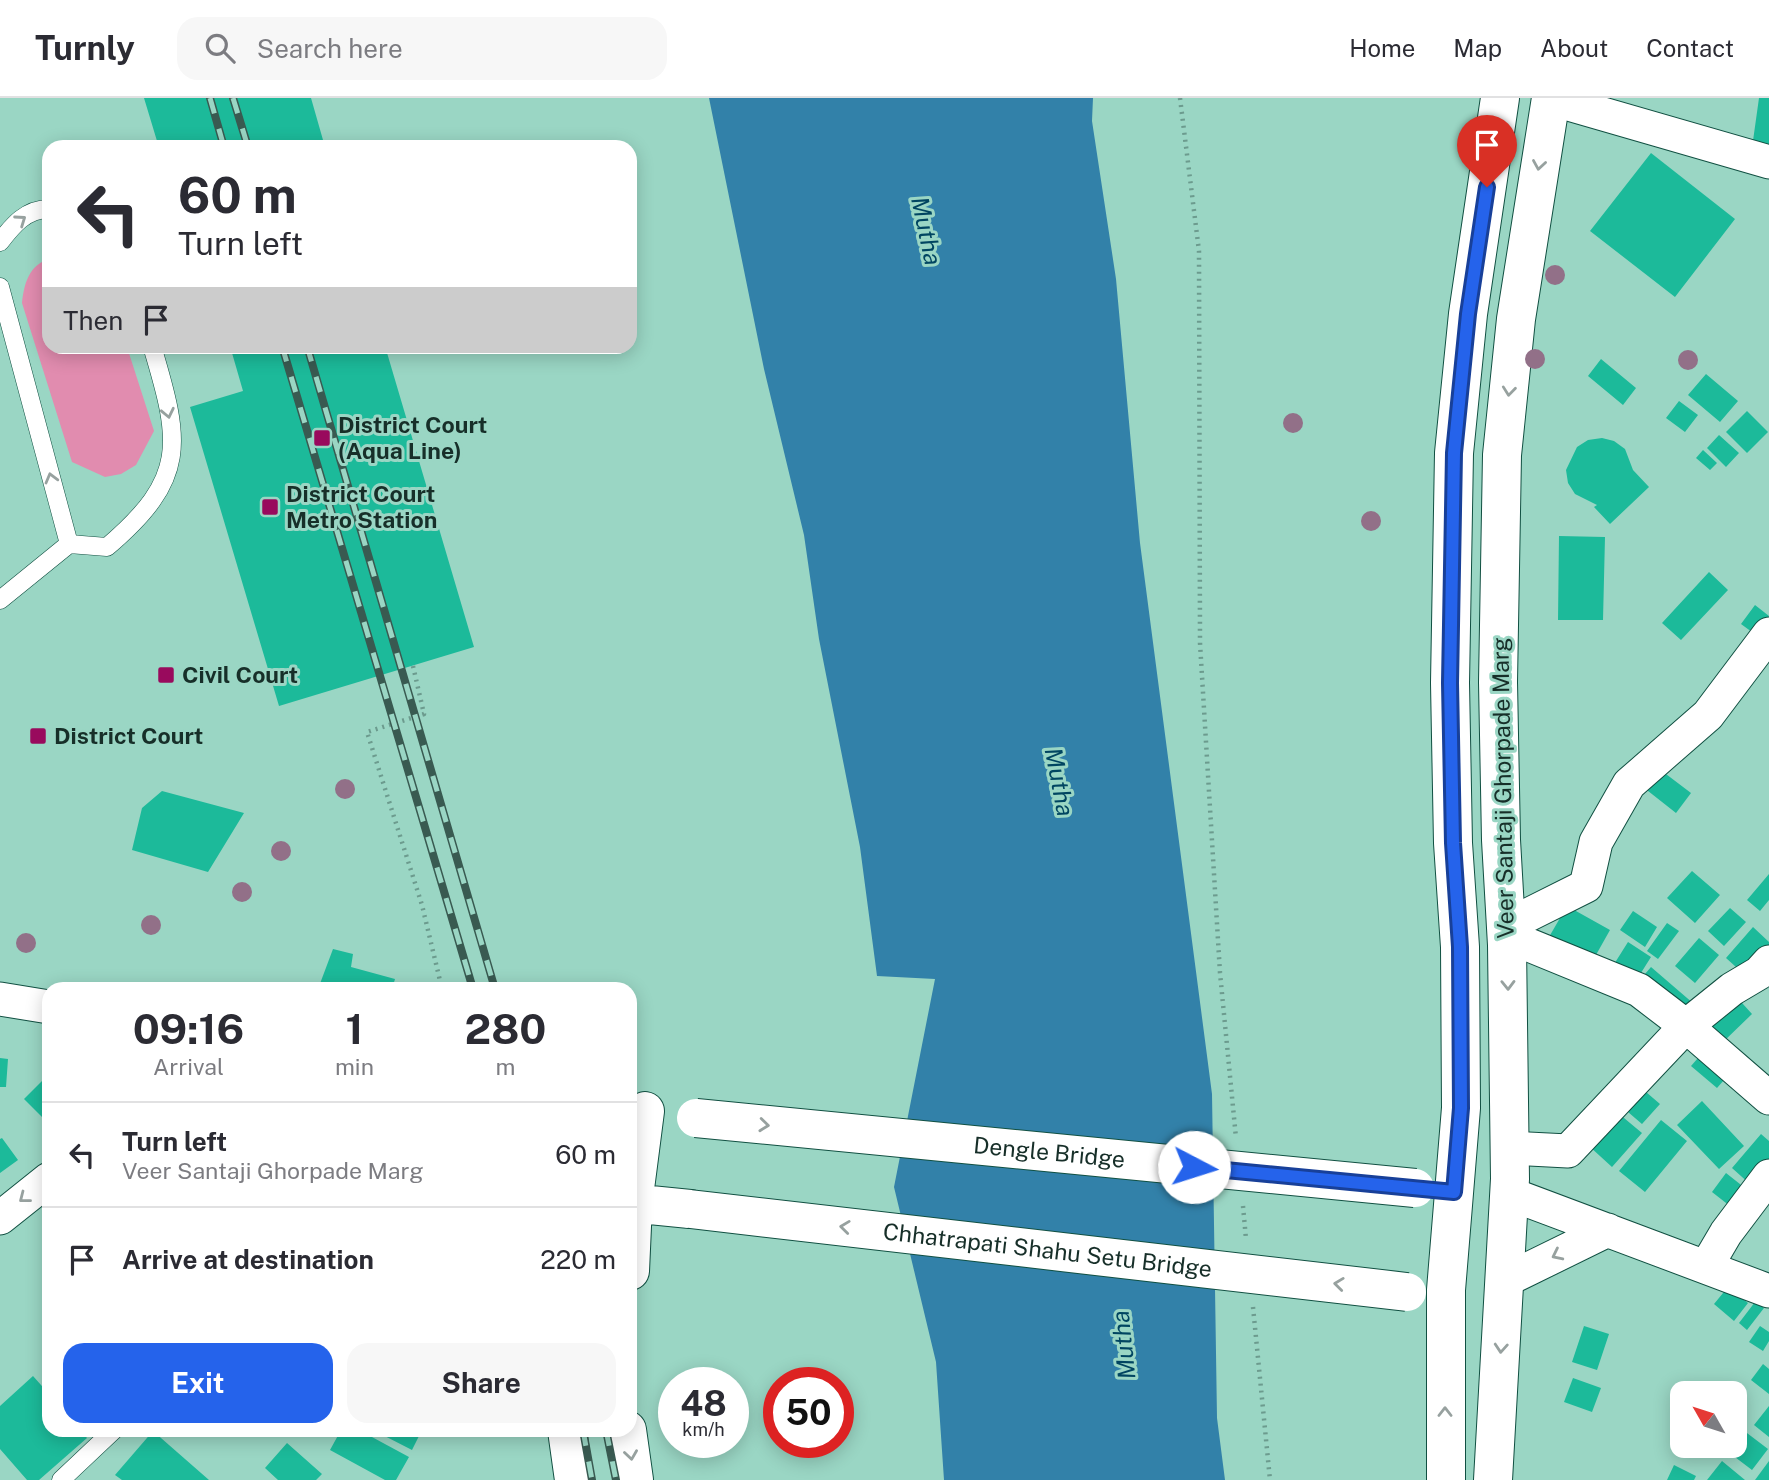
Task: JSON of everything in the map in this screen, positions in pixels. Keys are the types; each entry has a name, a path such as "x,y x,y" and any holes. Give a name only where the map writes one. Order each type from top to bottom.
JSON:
{"main road":[{"name":"Veer Santaji Ghorpade Marg","path":"1446,1480 1446,1290 1461,1108 1460,947 1453,843 1450,683 1454,453 1468,314 1500,98"},
{"name":"Veer Santaji Ghorpade Marg","path":"1493,1480 1506,1280 1510,1148 1507,931 1501,841 1498,682 1502,455 1516,319 1551,99"},
{"name":"Dengle Bridge","path":"638,1110 696,1118 1454,1192 1508,1193"},
{"name":"Chhatrapati Shahu Setu Bridge","path":"637,1204 1407,1292 1446,1290 1506,1280"},
{"path":"568,1437 574,1480"},
{"path":"628,1437 634,1480"}],"street":[{"path":"1551,99 1769,162"},
{"path":"1507,931 1586,886 1596,842 1629,784 1708,715 1769,634"},
{"path":"1507,931 1639,990 1686,1026 1769,1098"},
{"path":"1510,1148 1568,1151 1686,1026 1732,989 1759,973 1769,962"},
{"path":"0,999 42,1006"},
{"path":"1706,1267 1726,1233 1769,1176"},
{"path":"0,1218 42,1185"},
{"path":"1508,1193 1769,1291"},
{"path":"1506,1280 1608,1230"}],"lane":[{"path":"0,242 16,220 42,209"},
{"path":"0,286 69,544"},
{"path":"0,600 69,544 107,547 136,522 155,500 169,470 173,435 154,354"},
{"path":"61,1480 107,1437"}],"path":[{"path":"1180,98 1199,251 1200,643 1220,973 1237,1151"},
{"path":"413,666 424,715 367,732 422,905 440,982"},
{"path":"1242,1192 1247,1247"},
{"path":"1252,1302 1270,1480"}],"shaded area":[{"path":"42,262 42,354 129,354 154,431 136,465 121,474 105,477 72,462 22,303 29,276"}],"water":[{"name":"Mutha","path":"709,98 1093,98 1092,121 1116,279 1140,543 1212,1094 1217,1418 1225,1480 944,1480 936,1362 894,1187 935,979 877,976 860,847 819,639 804,535 764,369"}],"building":[{"path":"144,98 311,98 323,140 157,140"},
{"path":"1759,98 1769,98 1769,157 1751,155"},
{"path":"1651,153 1735,219 1675,297 1590,231"},
{"path":"232,354 387,354 474,647 279,706 190,407 243,391"},
{"path":"1601,359 1636,388 1623,405 1588,376"},
{"path":"1706,374 1738,401 1720,422 1688,395"},
{"path":"1679,401 1698,415 1685,432 1666,418"},
{"path":"1747,411 1768,432 1747,453 1726,432"},
{"path":"1719,435 1739,453 1726,467 1707,448"},
{"path":"1602,438 1614,441 1625,449 1633,470 1649,487 1610,524 1594,507 1597,505 1575,494 1568,483 1566,470 1577,447 1588,440"},
{"path":"1703,450 1717,463 1710,470 1696,458"},
{"path":"1559,536 1605,537 1603,620 1558,620"},
{"path":"1709,572 1728,590 1681,640 1662,623"},
{"path":"1755,605 1769,616 1756,635 1741,624"},
{"path":"1658,768 1691,793 1676,813 1643,787"},
{"path":"162,791 244,813 208,872 132,850 142,808"},
{"path":"1692,871 1720,895 1695,923 1667,898"},
{"path":"1769,874 1769,900 1760,911 1747,900"},
{"path":"1567,906 1610,930 1592,962 1549,937"},
{"path":"1730,908 1746,922 1724,946 1708,931"},
{"path":"1633,911 1657,927 1645,947 1620,930"},
{"path":"1667,923 1679,931 1658,959 1647,951"},
{"path":"1753,927 1769,942 1769,950 1746,976 1726,958"},
{"path":"1699,938 1719,955 1695,983 1675,966"},
{"path":"1628,942 1651,957 1634,984 1611,969"},
{"path":"333,949 353,954 351,967 395,979 394,982 321,982"},
{"path":"1651,967 1694,1004 1682,1018 1639,981"},
{"path":"1733,993 1752,1014 1721,1044 1701,1024"},
{"path":"1705,1050 1731,1072 1717,1088 1691,1066"},
{"path":"0,1058 8,1059 6,1087 0,1087"},
{"path":"42,1081 42,1117 24,1099"},
{"path":"1639,1086 1660,1104 1642,1124 1621,1106"},
{"path":"1702,1101 1744,1146 1719,1169 1677,1125"},
{"path":"1618,1113 1642,1133 1612,1167 1589,1146"},
{"path":"1661,1120 1687,1141 1645,1192 1619,1171"},
{"path":"1761,1134 1769,1141 1769,1165 1751,1185 1732,1168"},
{"path":"2,1138 18,1160 0,1173 0,1139"},
{"path":"1726,1173 1750,1192 1735,1210 1712,1192"},
{"path":"1728,1287 1748,1303 1734,1321 1714,1304"},
{"path":"1755,1302 1764,1308 1747,1330 1739,1323"},
{"path":"1584,1326 1609,1334 1597,1370 1572,1362"},
{"path":"1760,1326 1769,1332 1769,1341 1763,1351 1749,1342"},
{"path":"1763,1364 1769,1369 1769,1394 1751,1380"},
{"path":"33,1376 42,1386 42,1437 87,1438 39,1480 27,1480 0,1449 0,1406"},
{"path":"1573,1378 1601,1388 1592,1412 1564,1402"},
{"path":"1769,1406 1769,1437 1754,1425"},
{"path":"1747,1433 1768,1449 1752,1470 1736,1458 1747,1458"},
{"path":"148,1437 160,1437 209,1480 122,1480 115,1475"},
{"path":"337,1437 372,1437 409,1457 396,1480 385,1480 330,1450"},
{"path":"387,1437 418,1437 412,1450"},
{"path":"287,1443 322,1474 316,1480 278,1480 265,1468"},
{"path":"1722,1461 1745,1480 1707,1480"},
{"path":"1769,1461 1769,1480 1755,1480"},
{"path":"1674,1465 1696,1476 1694,1480 1667,1480"}],"railway":[{"path":"210,98 222,140"},
{"path":"233,98 246,140"},
{"path":"284,354 471,982"},
{"path":"309,354 493,982"},
{"path":"584,1437 592,1480"},
{"path":"607,1437 616,1480"}],"place":[{"name":"District Court (Aqua Line)","path":"322,438"},
{"name":"District Court Metro Station","path":"270,507"},
{"name":"Civil Court","path":"166,675"},
{"name":"District Court","path":"38,736"}],"route":[{"path":"1194,1167 1454,1192 1461,1108 1460,947 1453,843 1450,683 1454,453 1468,314 1487,187"}]}
